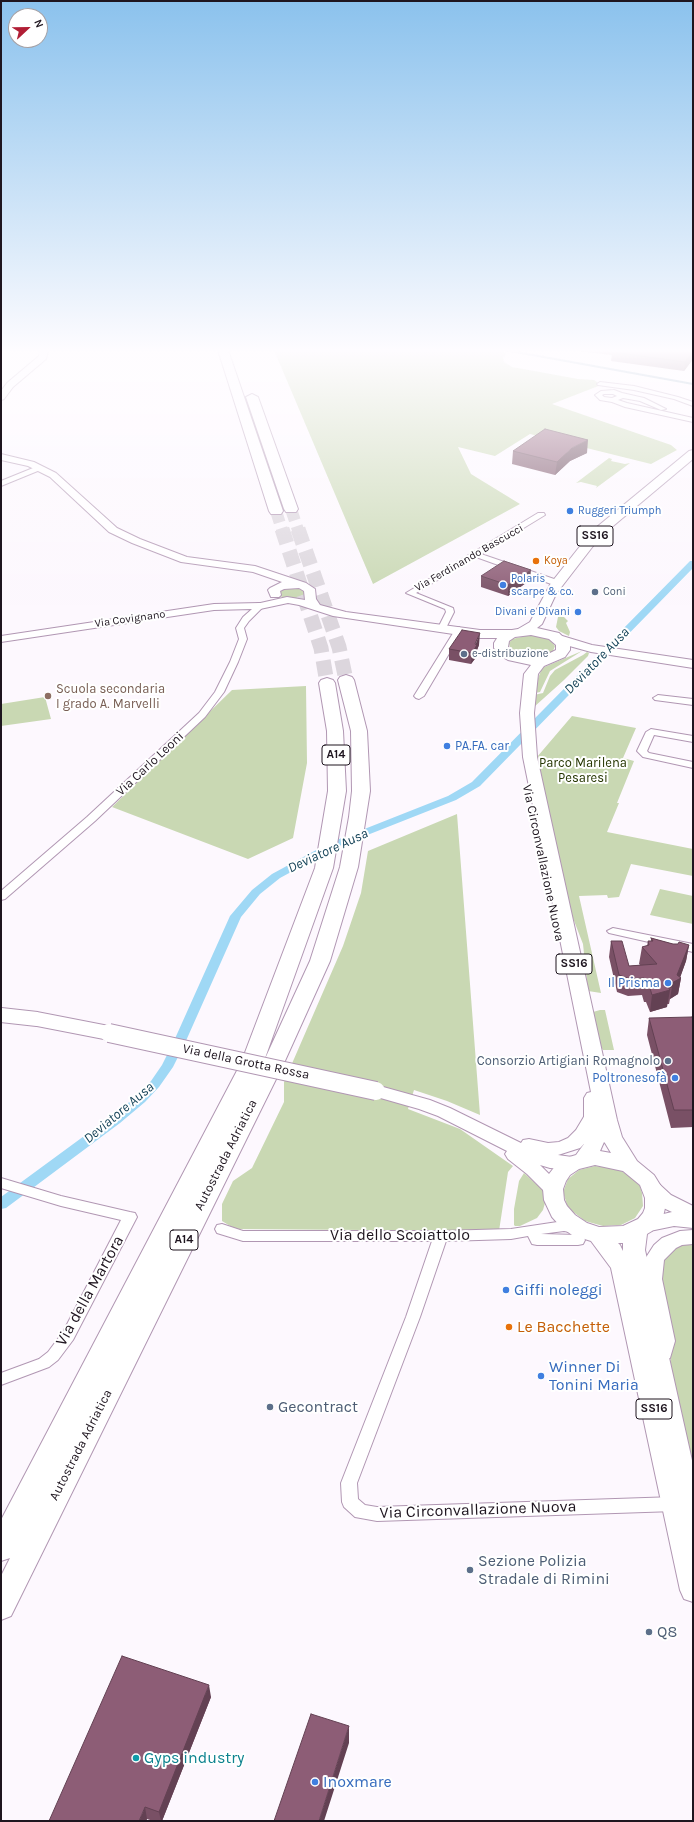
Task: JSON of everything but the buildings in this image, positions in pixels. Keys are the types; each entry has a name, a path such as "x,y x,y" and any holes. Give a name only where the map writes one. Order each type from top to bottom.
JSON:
{"highway":[{"path":"251,435 276,511"},
{"path":"266,435 291,509"},
{"name":"Autostrada Adriatica","path":"1,1606 273,1063 320,960 350,867 361,791 359,731 346,680"},
{"name":"Autostrada Adriatica","path":"1,1548 252,1063 324,868 337,791 335,731 327,683"}],"main road":[{"name":"SS16","path":"501,648 501,643 504,638 535,624 557,583 600,531 693,453"},
{"name":"SS16","path":"560,654 564,650 563,644 557,638 547,622 549,614 575,570 609,532 693,461"},
{"path":"517,632 539,631 557,638"},
{"name":"Via Circonvallazione Nuova","path":"501,648 513,657 534,661 544,661"},
{"name":"Via Circonvallazione Nuova","path":"522,715 531,674 539,663 560,654"},
{"name":"Via Circonvallazione Nuova","path":"513,657 521,670 522,715 526,760 594,1099 595,1112 594,1145 578,1162 563,1170 556,1179 553,1189"},
{"name":"Via Circonvallazione Nuova","path":"526,760 607,1120 612,1138 630,1166"},
{"name":"Via Circonvallazione Nuova","path":"578,1162 607,1159 630,1166 640,1172 652,1188 655,1198 655,1208 652,1217 641,1227 634,1240 634,1250 693,1519"},
{"name":"SS16","path":"553,1189 554,1200 559,1211 568,1221 585,1235 612,1252 622,1267 693,1590"},
{"path":"585,1235 612,1236 626,1234 641,1227"}],"street":[{"path":"1,457 31,464 53,475 114,530 136,541 185,560 255,569 273,575 309,589 310,599 315,606"},
{"path":"1,484 41,468"},
{"name":"Via Ferdinando Bascucci","path":"442,628 450,612 449,608 410,593 541,515"},
{"path":"477,554 557,583"},
{"path":"273,575 278,580 276,591"},
{"path":"260,606 268,603 276,591 286,584 297,584"},
{"path":"276,591 289,601 315,606 346,616 480,634 517,632"},
{"path":"260,606 303,599 309,594"},
{"name":"Via Covignano","path":"1,639 214,607 260,606"},
{"name":"Via Carlo Leoni","path":"1,898 91,819 202,715 219,692 234,662 243,639 240,628 246,619 260,606"},
{"path":"419,696 459,630"},
{"path":"480,634 501,648"},
{"path":"557,638 591,648 693,664"},
{"path":"560,654 579,649 591,648"},
{"path":"658,698 693,702"},
{"path":"693,739 651,732 642,751 646,755 693,765"},
{"path":"613,931 693,948"},
{"name":"Via della Grotta Rossa","path":"1,1015 37,1019 99,1031 376,1091 424,1104 484,1131 532,1156 550,1161 578,1162"},
{"path":"484,1131 548,1150 562,1148 574,1143 582,1135 595,1112"},
{"name":"Via della Grotta Rossa","path":"484,1131 532,1169 553,1189"},
{"name":"Via della Martora","path":"1,1183 61,1201 130,1217 68,1336 53,1356 44,1363 1,1379"},
{"path":"652,1188 664,1200 693,1214"},
{"path":"641,1227 674,1219 693,1221"},
{"name":"Via dello Scoiattolo","path":"222,1229 243,1236 441,1236 532,1232 537,1240 585,1235"},
{"name":"Via Circonvallazione Nuova","path":"441,1236 413,1317 349,1483 350,1502 361,1512 378,1514 675,1504"},
{"name":"Via Circonvallazione Nuova","path":"659,1366 665,1341 652,1279 655,1259 661,1250 669,1243 680,1238 693,1237"}],"green space":[{"path":"310,435 528,435 495,456 458,447 471,474 520,504 373,584"},
{"path":"534,435 642,435 671,445 677,450 651,464"},
{"path":"609,458 612,459 611,461 625,464 630,463 596,488 597,486 581,482 576,483"},
{"path":"295,586 305,590 305,594 295,599 279,596 279,589"},
{"path":"559,612 568,621 566,623 570,632 569,636 559,631 556,627"},
{"path":"530,635 544,637 551,641 555,646 553,651 548,655 534,657 519,655 510,648 509,643 512,639"},
{"path":"582,651 550,671 540,692 535,693 537,681 542,668"},
{"path":"587,652 589,653 588,656 534,707 534,695 543,693 550,676 555,670"},
{"path":"306,686 307,763 293,838 248,859 112,807 232,690"},
{"path":"45,697 51,719 1,726 1,704"},
{"name":"Parco Marilena Pesaresi","path":"572,716 636,728 623,758 634,761 607,832 693,849 693,876 631,864 619,897 608,898 607,895 579,896 601,993 588,991 583,944 571,913 537,757"},
{"path":"457,814 480,1115 447,1101 414,1090 408,1109 460,1129 513,1166 508,1172 499,1231 235,1229 222,1221 222,1204 233,1181 252,1168 284,1102 284,1082 343,946 361,893 368,851"},
{"path":"660,889 693,896 693,924 650,915"},
{"path":"605,1010 614,1050 603,1050 600,1045 593,1012"},
{"path":"595,1166 612,1168 621,1171 640,1186 643,1206 635,1218 621,1225 603,1226 585,1221 567,1205 563,1192 568,1179 579,1170"},
{"path":"524,1173 536,1184 541,1186 544,1191 545,1203 543,1210 537,1218 520,1226 515,1226 514,1209 519,1181"},
{"path":"693,1243 693,1465 670,1363 674,1336 661,1276 663,1262 671,1251 683,1244"}],"waterway":[{"name":"Deviatore Ausa","path":"1,1204 115,1120 141,1099 155,1084 167,1067 179,1043 236,916 256,892 276,876 333,845 452,798 476,784 693,563"}],"tunnel":[{"path":"291,509 298,530"},
{"path":"276,511 282,530"},
{"path":"282,529 321,648 327,683"},
{"path":"298,529 339,647 346,680"}],"place":[{"name":"Ruggeri Triumph","path":"570,511"},
{"name":"Koya","path":"536,561"},
{"name":"Polaris scarpe & co.","path":"503,585"},
{"name":"Coni","path":"595,592"},
{"name":"Divani e Divani","path":"578,612"},
{"name":"e-distribuzione","path":"464,654"},
{"name":"Scuola secondaria I grado A. Marvelli","path":"48,696"},
{"name":"PA.FA. car","path":"447,746"},
{"name":"Il Prisma","path":"668,983"},
{"name":"Consorzio Artigiani Romagnolo","path":"668,1061"},
{"name":"Poltronesofà","path":"675,1078"},
{"name":"Giffi noleggi","path":"506,1290"},
{"name":"Le Bacchette","path":"509,1327"},
{"name":"Winner Di Tonini Maria","path":"541,1376"},
{"name":"Gecontract","path":"270,1407"},
{"name":"Sezione Polizia Stradale di Rimini","path":"470,1570"},
{"name":"Q8","path":"649,1632"},
{"name":"Gyps industry","path":"136,1758"},
{"name":"Inoxmare","path":"315,1782"}]}
